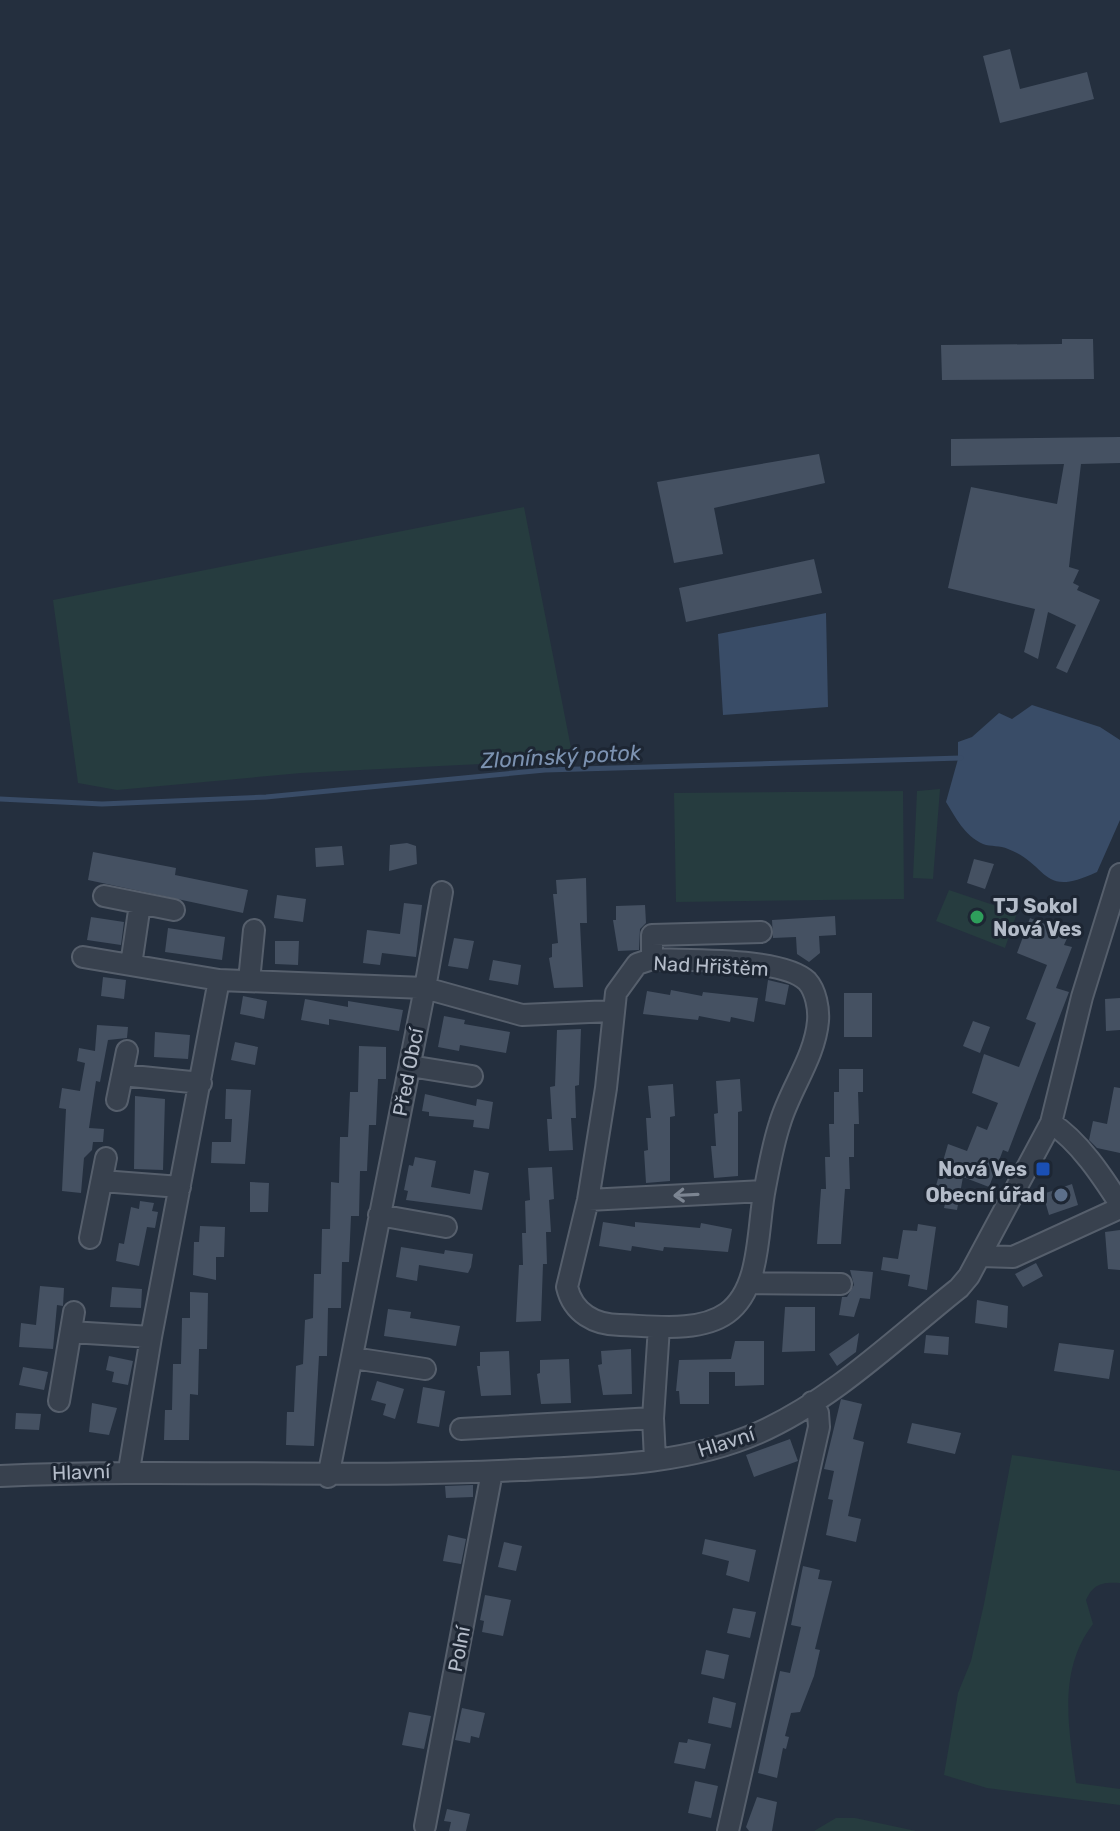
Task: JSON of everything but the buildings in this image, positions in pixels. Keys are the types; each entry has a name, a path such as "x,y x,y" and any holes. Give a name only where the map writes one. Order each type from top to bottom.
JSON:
{"street":[{"name":"Hlavní","path":"0,1476 129,1470 328,1477 492,1472 655,1459 734,1441 759,1432 812,1402 959,1288 981,1256 1051,1123 1082,997 1119,878"},
{"name":"Před Obcí","path":"328,1477 442,892"},
{"path":"104,896 174,910"},
{"path":"131,965 140,904"},
{"path":"249,981 254,930"},
{"path":"652,959 652,935 761,932"},
{"path":"718,934 719,962"},
{"path":"83,957 219,980 425,988 522,1015 612,1011"},
{"name":"Nad Hřištěm","path":"652,959 719,962 793,973 807,982 816,997 818,1020 814,1042 780,1123 764,1191 750,1283 729,1312 705,1323 659,1327 604,1325 579,1312 570,1301 567,1287 588,1200 606,1088 616,993 637,964 652,959"},
{"path":"129,1470 219,980"},
{"path":"117,1100 127,1051"},
{"path":"410,1066 472,1076"},
{"path":"122,1075 201,1083"},
{"path":"981,1256 994,1259 1013,1257 1120,1206 1099,1173 1062,1130 1051,1123"},
{"path":"90,1238 106,1158"},
{"path":"102,1181 180,1187"},
{"path":"588,1200 764,1191"},
{"path":"379,1215 446,1227"},
{"path":"750,1283 841,1284"},
{"path":"59,1401 72,1322 151,1337"},
{"path":"655,1459 653,1418 659,1327"},
{"path":"353,1358 425,1369"},
{"path":"728,1831 819,1427 818,1413 812,1402"},
{"path":"461,1429 653,1418"},
{"name":"Polní","path":"425,1826 492,1472"}],"green space":[{"path":"524,507 572,753 562,760 301,773 117,790 78,783 53,600"},
{"path":"940,789 933,879 913,878 917,791"},
{"path":"903,791 904,899 676,902 674,793"},
{"name":"TJ Sokol Nová Ves","path":"949,890 1017,913 1005,948 936,921"},
{"path":"1012,1455 1120,1471 1120,1583 1100,1585 1092,1590 1086,1600 1093,1624 1074,1661 1068,1701 1076,1783 1120,1789 1120,1805 987,1788 944,1775 958,1693 971,1661 984,1604"},
{"path":"836,1818 855,1818 916,1831 814,1831"}],"water":[{"path":"826,613 828,707 723,715 718,634"},
{"path":"1032,705 1100,727 1120,740 1120,820 1097,872 1079,879 1055,881 1022,856 976,840 961,826 946,802 958,759 958,742 972,737 999,713 1012,719"}],"waterway":[{"name":"Zlonínský potok","path":"0,799 102,804 266,797 545,770 961,758"}],"place":[{"name":"TJ Sokol Nová Ves","path":"977,917"},
{"name":"Nová Ves","path":"1043,1169"},
{"name":"Obecní úřad","path":"1061,1195"}]}
